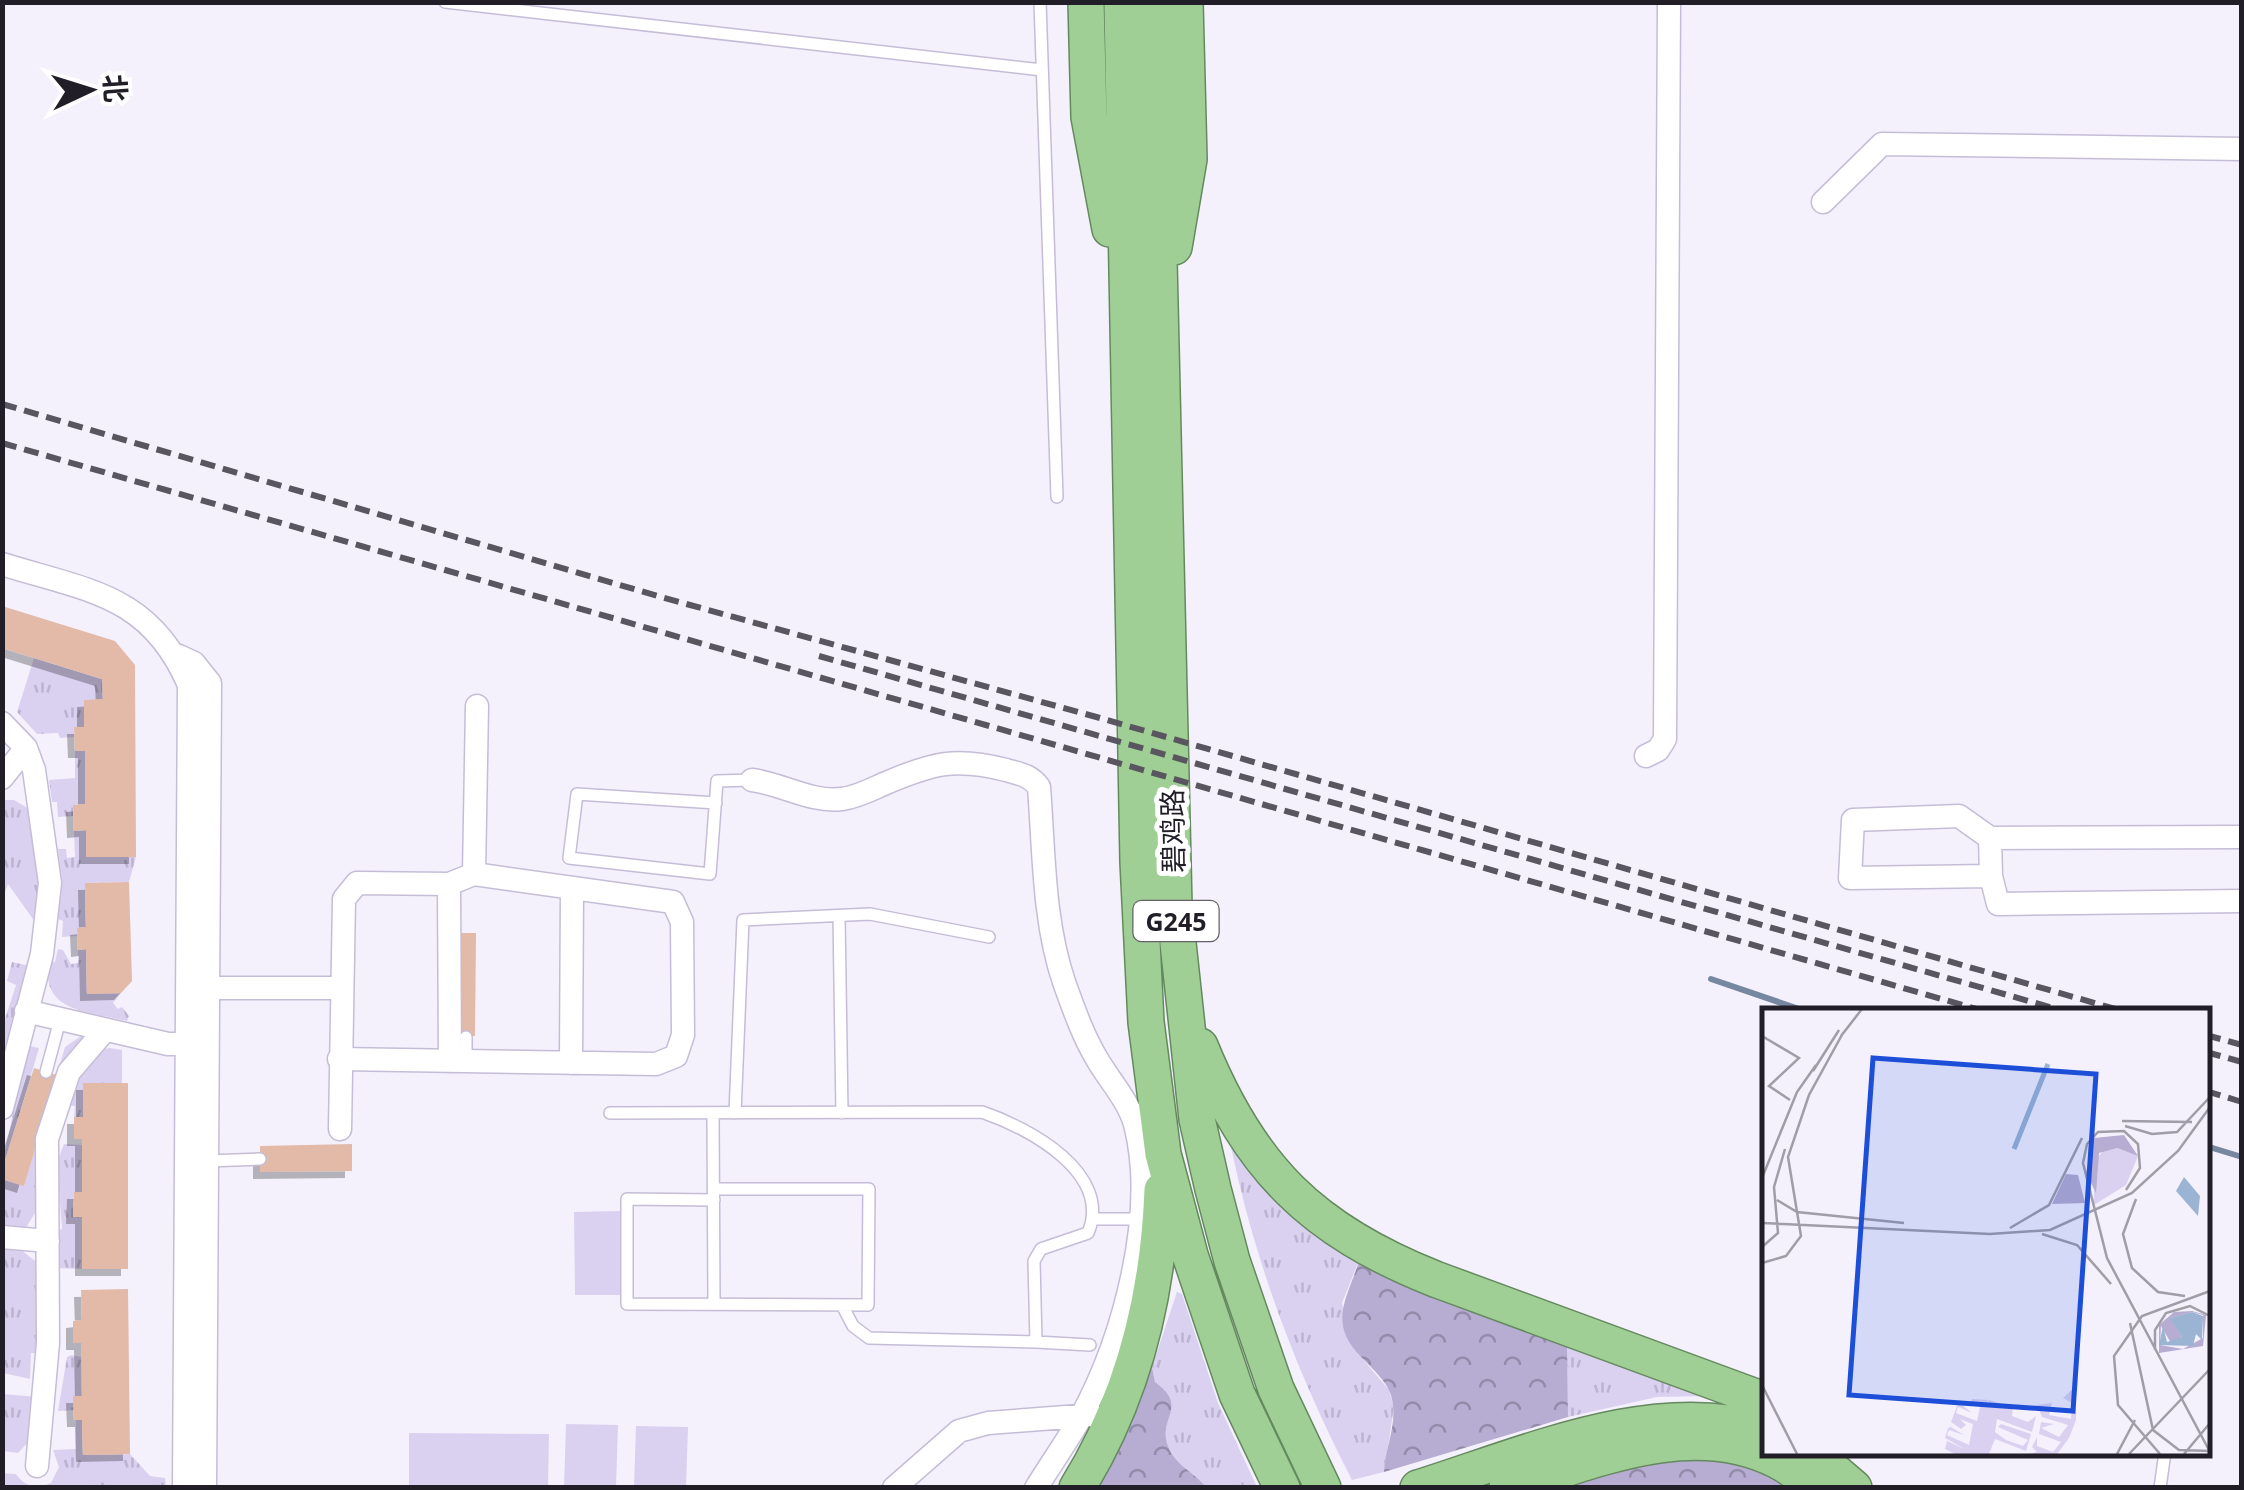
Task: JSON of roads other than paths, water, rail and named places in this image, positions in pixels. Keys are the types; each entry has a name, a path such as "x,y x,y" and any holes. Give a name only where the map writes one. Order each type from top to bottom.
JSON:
{"highway":[{"path":"1086,2 1089,117 1145,333"},
{"name":"G245","path":"1122,2 1145,333"},
{"name":"G245","path":"1145,333 1152,2"},
{"path":"1145,333 1189,159 1185,2"},
{"name":"碧鸡路","path":"1145,333 1174,906 1197,1119 1232,1261 1276,1389 1323,1488"},
{"name":"碧鸡路","path":"1145,333 1138,862 1146,1022 1163,1154 1190,1255 1237,1394 1282,1488"},
{"path":"1182,993 1215,1084 1230,1115 1260,1159 1290,1193 1351,1238 1392,1262 1762,1399"},
{"path":"1077,1488 1104,1444 1098,1415 1144,1337 1160,1240 1163,1154"},
{"path":"1507,1488 1577,1453 1612,1430 1671,1420 1732,1422 1762,1430"},
{"path":"1418,1488 1577,1453 1651,1444 1729,1444 1762,1455"},
{"path":"1763,1455 1778,1460 1816,1488"},
{"path":"1816,1455 1854,1488"},
{"path":"1855,1455 1883,1488"}],"street":[{"path":"1646,756 1658,750 1665,740 1668,2"},
{"path":"1823,202 1882,144 2242,149"},
{"path":"2,564 129,606 176,654 189,685 198,1044 184,1488"},
{"path":"474,874 477,706"},
{"path":"2,722 26,748 40,797 50,883 42,954 2,1108"},
{"path":"2,778 26,748"},
{"path":"752,780 777,783 824,800 860,794 939,762 979,763 1033,779 1039,787 1049,918 1064,980 1094,1055 1134,1120 1141,1156 1140,1219 1130,1286 1098,1415 1036,1488"},
{"path":"1991,876 1850,878 1853,820 1959,816 1990,838 2242,837"},
{"path":"1990,838 1991,876 1998,904 2242,901"},
{"path":"339,1059 667,1062 676,1056 683,1035 682,922 678,908 667,899 474,874 449,884 358,883 350,890 342,909 339,1059 340,1129"},
{"path":"449,884 458,1061"},
{"path":"571,1063 572,889"},
{"path":"198,988 341,988"},
{"path":"26,1012 168,1044 198,1044"},
{"path":"37,1466 48,1343 47,1139 69,1072 105,1030"},
{"path":"198,1044 208,1161 206,1488"},
{"path":"2,1237 48,1240"},
{"path":"894,1488 959,1432 988,1423 1098,1415"}],"lane":[{"path":"445,2 1042,70"},
{"path":"1040,2 1057,497"},
{"path":"716,803 577,794 569,858 710,874 716,803 717,781 752,780"},
{"path":"735,1113 743,920 870,914 989,938"},
{"path":"838,916 842,1113"},
{"path":"46,1072 60,1020"},
{"path":"458,1061 466,1037"},
{"path":"610,1113 982,1112 1002,1119 1046,1144 1078,1172 1094,1200 1094,1219 1088,1233 1041,1249 1034,1261 1036,1342"},
{"path":"714,1113 714,1304"},
{"path":"208,1161 260,1160"},
{"path":"869,1189 868,1305 627,1304 627,1199 714,1194 869,1189"},
{"path":"1094,1219 1140,1219"},
{"path":"842,1305 853,1326 868,1338 1090,1345"},
{"path":"2160,1488 2165,1455"}],"waterway":[{"path":"1711,979 1796,1008"},
{"path":"2209,1147 2242,1157"}],"railway":[{"path":"2,404 661,597 1100,718 2112,1008"},
{"path":"2,443 1973,1008"},
{"path":"819,656 2053,1008"},
{"path":"2209,1036 2242,1045"},
{"path":"2209,1053 2242,1062"},
{"path":"2209,1092 2242,1102"}]}
